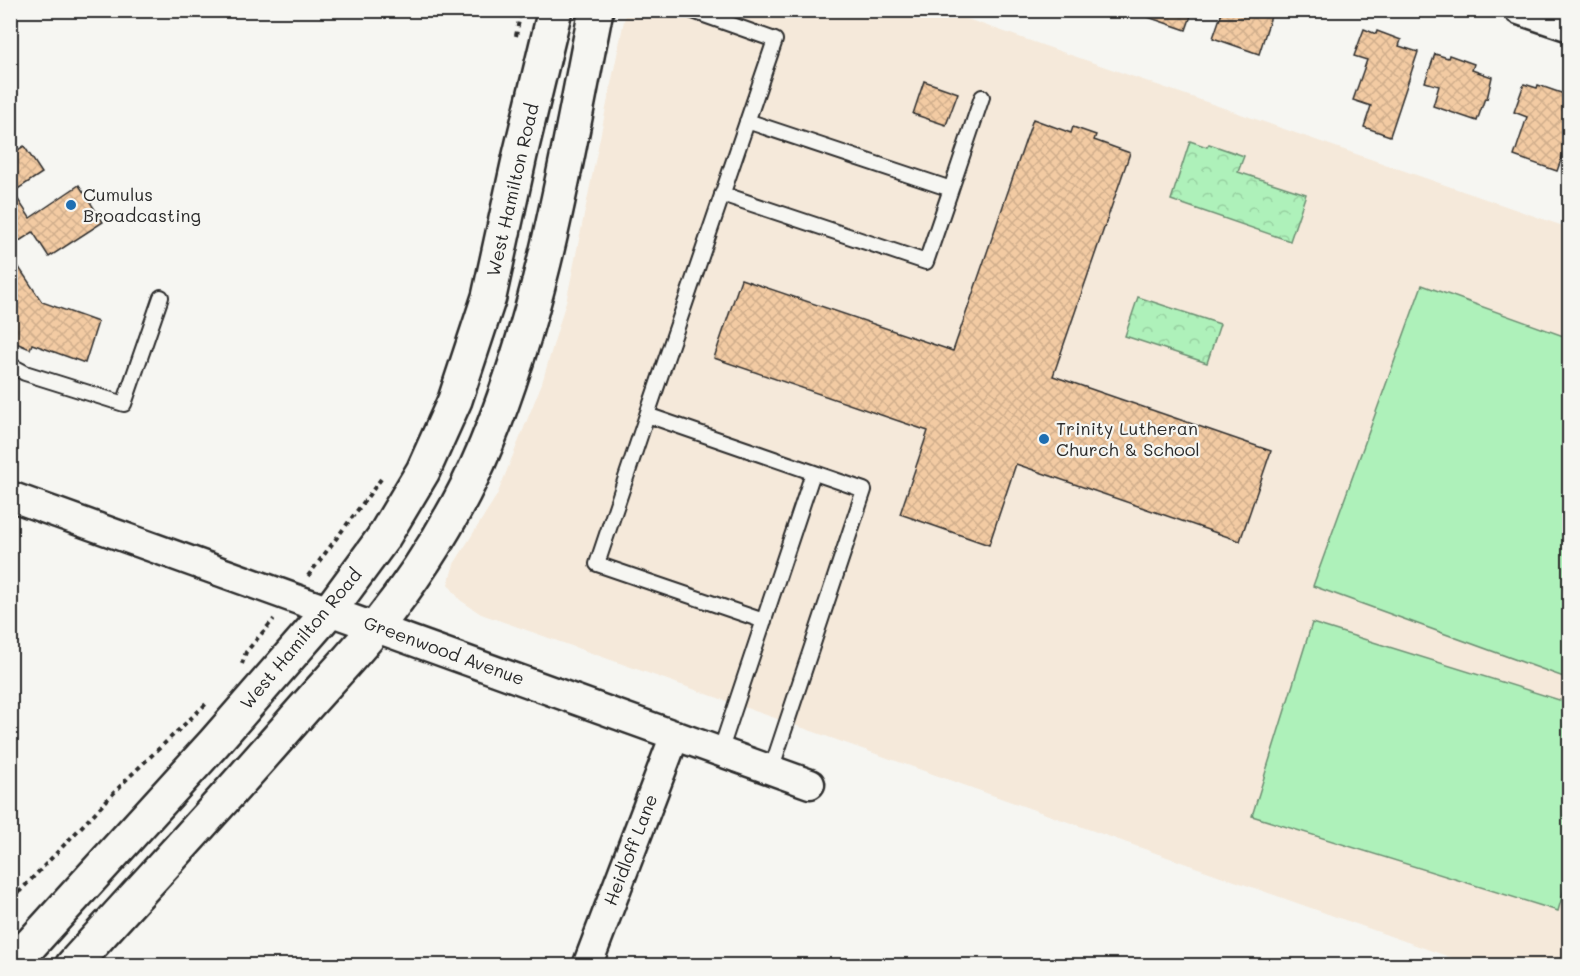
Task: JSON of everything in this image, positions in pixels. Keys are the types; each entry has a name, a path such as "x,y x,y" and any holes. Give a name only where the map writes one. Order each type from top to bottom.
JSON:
{"main road":[{"name":"West Hamilton Road","path":"16,956 214,743 330,610 389,528 423,471 455,400 489,297 555,10"},
{"path":"72,966 376,627 427,558 459,500 485,447 518,359 554,218 596,10"}],"street":[{"path":"1519,10 1555,19"},
{"name":"Greenwood Avenue","path":"10,496 810,784"},
{"name":"Heidloff Lane","path":"587,966 675,735"}],"lane":[{"path":"690,10 775,40 597,564 764,621"},
{"path":"722,194 926,262 982,98"},
{"path":"747,121 951,189"},
{"path":"10,365 25,373 124,404 161,297"},
{"path":"647,415 864,490 771,770"},
{"path":"720,752 813,472"}],"path":[{"path":"515,38 521,10"},
{"path":"238,673 246,652 292,597 385,474"},
{"path":"10,897 20,891 129,777 213,697"}],"shaded area":[{"name":"Trinity Lutheran Church & School","path":"626,11 944,11 1569,228 1569,965 1472,965 481,614 460,600 448,584 454,564 497,495 542,383 567,298"}],"green space":[{"path":"1190,141 1207,147 1209,144 1244,156 1238,172 1306,194 1290,241 1171,200"},
{"path":"1422,285 1569,338 1569,679 1313,586"},
{"path":"1138,297 1220,324 1207,363 1125,336"},
{"path":"1312,623 1569,703 1569,873 1558,911 1252,816"}],"building":[{"path":"1137,10 1193,10 1186,30 1136,13"},
{"path":"1217,10 1265,10 1272,13 1259,54 1213,38 1222,12"},
{"path":"1364,29 1401,40 1399,46 1418,52 1390,136 1364,127 1371,106 1353,100 1367,60 1354,56"},
{"path":"1435,54 1448,58 1449,55 1474,64 1472,70 1492,77 1487,99 1485,98 1477,121 1433,106 1439,86 1425,82"},
{"path":"924,81 958,93 946,125 913,114"},
{"path":"1524,84 1537,88 1538,85 1570,96 1570,136 1557,171 1514,156 1527,117 1514,112"},
{"path":"1033,119 1071,133 1073,127 1096,135 1094,140 1130,153 1053,376 1271,451 1240,541 1016,464 989,545 900,514 928,431 714,358 741,279 953,351"},
{"name":"Cumulus Broadcasting","path":"24,146 42,173 13,192 30,218 79,185 103,222 49,257 33,232 10,247 10,155"},
{"path":"10,254 42,302 98,322 85,363 32,344 30,349 10,338"}],"place":[{"name":"Cumulus Broadcasting","path":"71,205"},
{"name":"Trinity Lutheran Church & School","path":"1044,439"}]}
